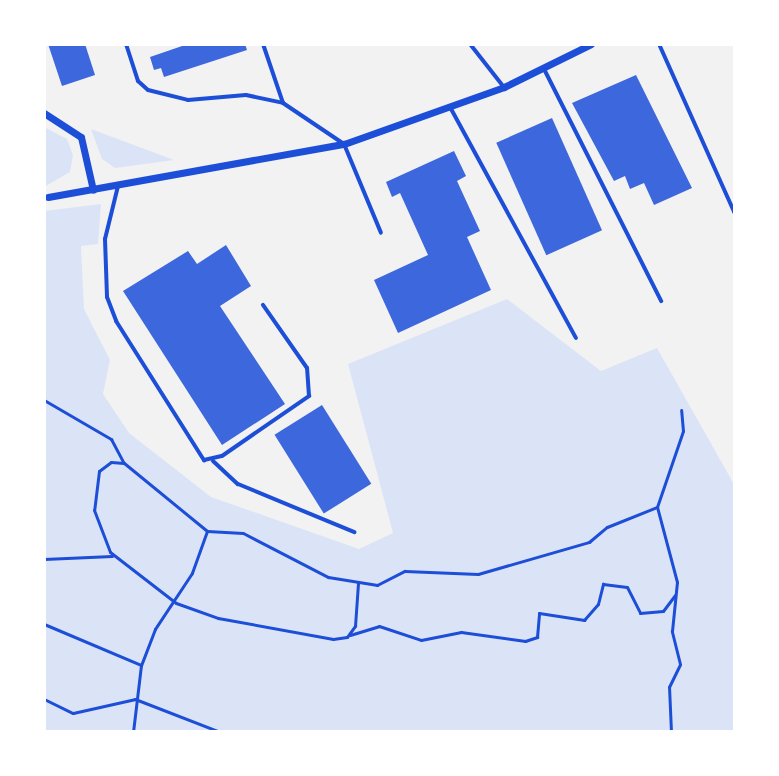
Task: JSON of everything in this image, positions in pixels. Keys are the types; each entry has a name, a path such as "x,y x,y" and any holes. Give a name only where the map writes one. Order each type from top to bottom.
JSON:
{"street":[{"path":"46,198 344,144 504,87 591,44"},
{"path":"44,113 81,137 93,190"}],"lane":[{"path":"126,44 138,81 148,90 188,100 246,95 283,103 344,144 381,233"},
{"path":"263,44 283,103"},
{"path":"470,44 504,87"},
{"path":"659,44 735,214"},
{"path":"544,69 661,301"},
{"path":"450,107 576,338"},
{"path":"118,186 105,239 104,268 116,321 194,450 213,461 238,484 354,532"},
{"path":"213,461 309,396 307,368 263,305"}],"path":[{"path":"44,400 111,439 124,463 207,531 243,533 328,577 377,585 405,571 478,574 589,542 607,527 657,507"},
{"path":"671,732 669,687 680,664 672,631 675,595 657,507 683,431 681,410"},
{"path":"124,463 111,462 99,471 94,488 94,510 114,555 176,603 248,624 347,637 379,626 421,640 461,632 525,641 540,632 535,618 539,613 584,620 598,604 603,584 627,587 640,613 663,611 675,595"},
{"path":"133,732 141,665 155,629 176,603 207,531"},
{"path":"44,559 114,555"},
{"path":"347,637 355,626 358,582"},
{"path":"44,624 141,665"},
{"path":"44,699 73,713 135,699 220,732"}],"shaded area":[{"path":"44,127 67,139 73,155 70,172 44,187"},
{"path":"91,129 174,160 115,168 102,159"},
{"path":"101,204 98,244 81,246 84,309 110,360 103,394 129,433 211,497 359,549 393,533 348,364 507,299 601,371 657,348 735,486 735,732 44,732 44,211"}],"building":[{"path":"48,44 85,44 95,75 62,86"},
{"path":"188,44 245,44 247,50 164,77 161,68 154,70 150,57"},
{"path":"636,75 692,188 654,205 644,183 630,189 625,176 614,181 572,103"},
{"path":"552,118 602,230 546,255 496,143"},
{"path":"454,151 466,176 457,181 480,231 467,237 491,290 398,333 374,280 428,255 400,193 392,197 386,182"},
{"path":"226,245 251,286 220,306 285,404 222,445 123,291 188,251 197,264"},
{"path":"322,405 371,484 324,514 275,435"}]}
